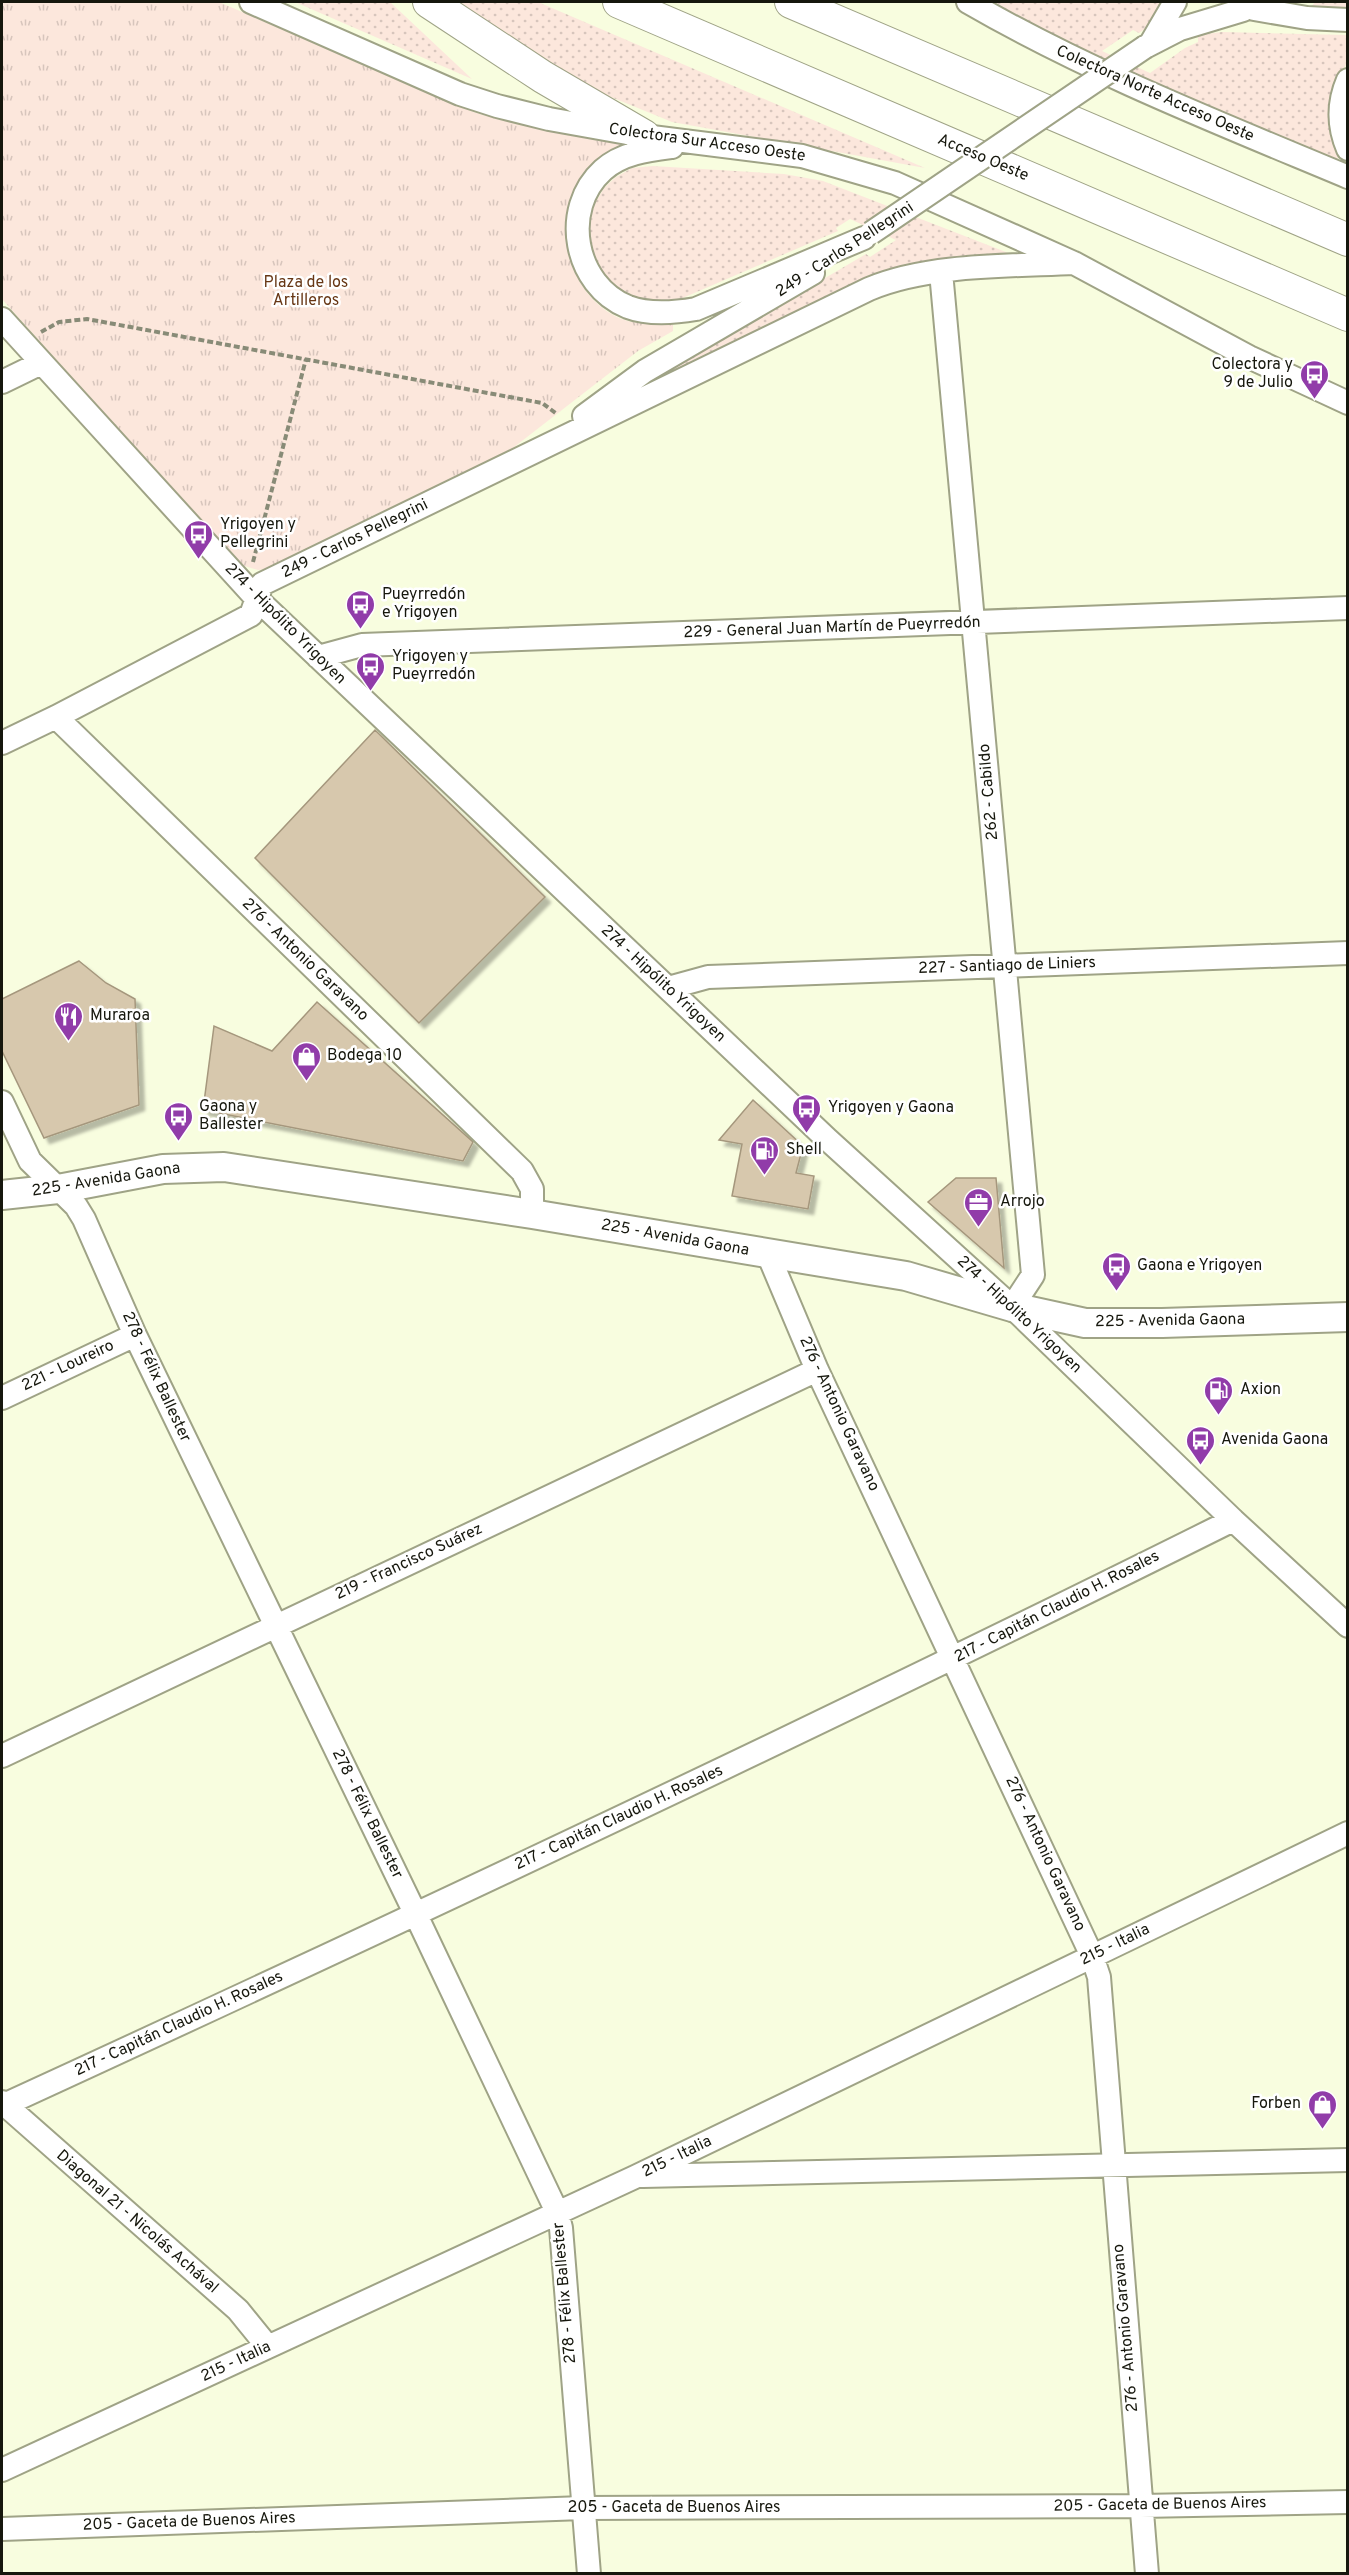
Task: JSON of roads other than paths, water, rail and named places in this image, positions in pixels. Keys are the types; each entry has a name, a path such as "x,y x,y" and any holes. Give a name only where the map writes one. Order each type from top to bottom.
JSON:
{"highway":[{"path":"429,2 543,77 644,136"},
{"name":"Acceso Oeste","path":"619,2 1347,315"},
{"path":"791,2 1347,240"}],"main road":[{"name":"225 - Avenida Gaona","path":"2,1195 58,1189 163,1169 224,1167 532,1214 906,1276 1012,1307 1085,1323 1347,1317"}],"street":[{"name":"Colectora Sur Acceso Oeste","path":"251,2 460,94 549,120 644,136 802,156 895,183 1074,263 1249,357 1347,403"},
{"name":"Colectora Norte Acceso Oeste","path":"968,2 1064,55 1149,94 1347,177"},
{"name":"249 - Carlos Pellegrini","path":"1148,45 1175,2"},
{"path":"1216,2 1255,7"},
{"name":"249 - Carlos Pellegrini","path":"535,451 645,371 806,278 1148,45 1211,18 1255,7 1307,18 1347,20"},
{"path":"1347,80 1341,96 1340,116 1347,149"},
{"path":"709,143 634,154 604,169 593,181 579,208 579,253 591,278 608,296 628,307 648,312 672,313 696,309 868,236"},
{"name":"249 - Carlos Pellegrini","path":"2,743 251,615 262,584 869,289 909,276 1074,263"},
{"name":"262 - Cabildo","path":"941,272 1033,1275 1012,1307"},
{"name":"274 - Hipólito Yrigoyen","path":"2,319 257,599 826,1139 1012,1307 1233,1520 1347,1626"},
{"path":"2,382 42,363"},
{"name":"229 - General Juan Martín de Pueyrredón","path":"318,657 362,645 1347,608"},
{"name":"276 - Antonio Garavano","path":"56,717 522,1171 532,1189 532,1214"},
{"name":"227 - Santiago de Liniers","path":"668,988 708,977 1347,952"},
{"name":"278 - Félix Ballester","path":"2,1102 30,1161 84,1219 135,1335 557,2212 561,2228 589,2574"},
{"name":"276 - Antonio Garavano","path":"768,1254 817,1370 1092,1956 1099,1977 1112,2165 1147,2574"},
{"name":"221 - Loureiro","path":"2,1398 135,1335"},
{"name":"219 - Francisco Suárez","path":"2,1756 817,1370"},
{"name":"217 - Capitán Claudio H. Rosales","path":"2,2104 416,1915 954,1659 1233,1520"},
{"name":"215 - Italia","path":"2,2470 635,2177 1347,1833"},
{"name":"Diagonal 21 - Nicolás Achával","path":"2,2104 238,2310 268,2347"},
{"path":"635,2177 1347,2160"},
{"name":"205 - Gaceta de Buenos Aires","path":"2,2529 583,2508 1140,2506 1347,2502"}],"place":[{"name":"Colectora y 9 de Julio","path":"1314,400"},
{"name":"Yrigoyen y Pellegrini","path":"199,560"},
{"name":"Pueyrredón e Yrigoyen","path":"361,630"},
{"name":"Yrigoyen y Pueyrredón","path":"371,692"},
{"name":"Muraroa","path":"69,1042"},
{"name":"Bodega 10","path":"306,1082"},
{"name":"Yrigoyen y Gaona","path":"807,1134"},
{"name":"Gaona y Ballester","path":"178,1142"},
{"name":"Shell","path":"765,1176"},
{"name":"Arrojo","path":"979,1228"},
{"name":"Gaona e Yrigoyen","path":"1116,1292"},
{"name":"Axion","path":"1219,1416"},
{"name":"Avenida Gaona","path":"1200,1466"},
{"name":"Forben","path":"1322,2130"}],"park label":[{"name":"Plaza de los Artilleros","path":"306,292"}]}
